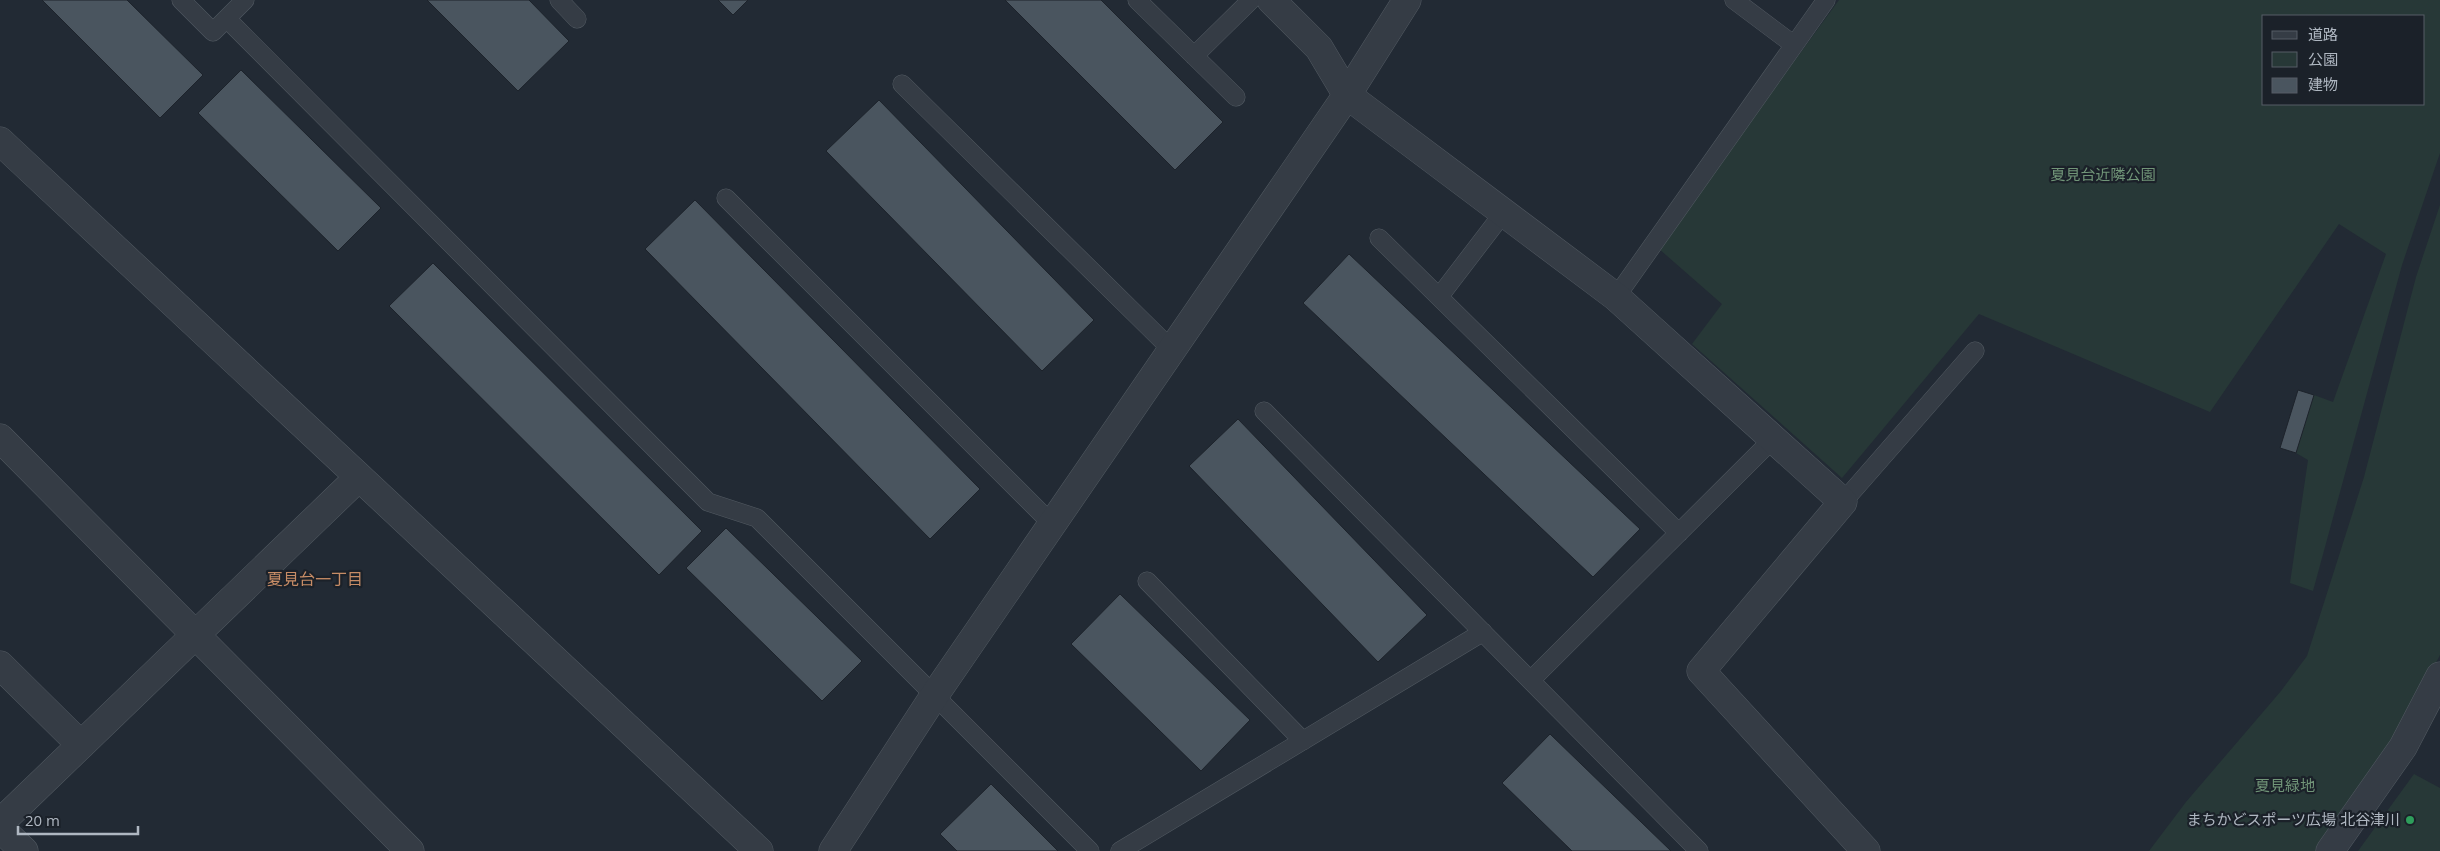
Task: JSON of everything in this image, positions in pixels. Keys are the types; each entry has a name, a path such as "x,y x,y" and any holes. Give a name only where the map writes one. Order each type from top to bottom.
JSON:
{"street":[{"path":"1271,0 1319,48 1347,94 1616,297 1843,502 1701,671 1866,851"},
{"path":"833,851 934,696 1347,94 1407,0"},
{"path":"0,140 759,851"},
{"path":"0,438 410,851"},
{"path":"0,822 359,477"},
{"path":"0,664 81,745"},
{"path":"2330,851 2403,747 2440,676"},
{"path":"0,828 24,851"}],"lane":[{"path":"180,0 213,32 245,0"},
{"path":"558,0 578,19"},
{"path":"1138,0 1236,97"},
{"path":"1194,56 1251,0"},
{"path":"1734,0 1794,45"},
{"path":"1616,297 1826,0"},
{"path":"226,19 708,502 757,518 1090,851"},
{"path":"902,84 1172,350"},
{"path":"726,198 1052,524"},
{"path":"1439,297 1504,212"},
{"path":"1379,238 1679,533"},
{"path":"1843,502 1975,351"},
{"path":"1264,411 1700,851"},
{"path":"1531,680 1773,439"},
{"path":"1147,581 1302,741"},
{"path":"1120,851 1483,632"}],"green space":[{"name":"夏見台近隣公園","path":"1839,0 2440,0 2440,153 2402,265 2313,591 2290,583 2308,460 2296,453 2314,395 2333,402 2386,254 2339,224 2210,412 1979,314 1842,478 1692,344 1722,304 1658,248"},
{"name":"夏見緑地","path":"2440,205 2440,655 2397,738 2319,851 2149,851 2186,802 2281,691 2307,656 2364,477 2416,277"},
{"name":"まちかどスポーツ広場 北谷津川","path":"2414,774 2440,788 2440,851 2358,851"}],"building":[{"path":"42,0 127,0 203,75 160,118"},
{"path":"427,0 529,0 569,41 518,91"},
{"path":"718,0 748,0 733,15"},
{"path":"1005,0 1101,0 1223,122 1175,170"},
{"path":"241,70 381,208 338,251 198,113"},
{"path":"879,100 1094,320 1042,371 826,151"},
{"path":"695,200 980,489 930,539 645,249"},
{"path":"1349,254 1640,529 1593,577 1303,303"},
{"path":"433,263 702,531 659,575 389,306"},
{"path":"2298,390 2314,395 2296,453 2280,448"},
{"path":"1238,419 1427,615 1378,662 1189,466"},
{"path":"726,528 862,661 822,701 686,568"},
{"path":"1120,594 1250,720 1201,771 1071,644"},
{"path":"1550,734 1671,851 1572,851 1502,783"},
{"path":"991,784 1058,851 957,851 940,834"}],"place":[{"name":"まちかどスポーツ広場 北谷津川","path":"2410,820"}],"district":[{"name":"夏見台一丁目","path":"315,579"}]}
